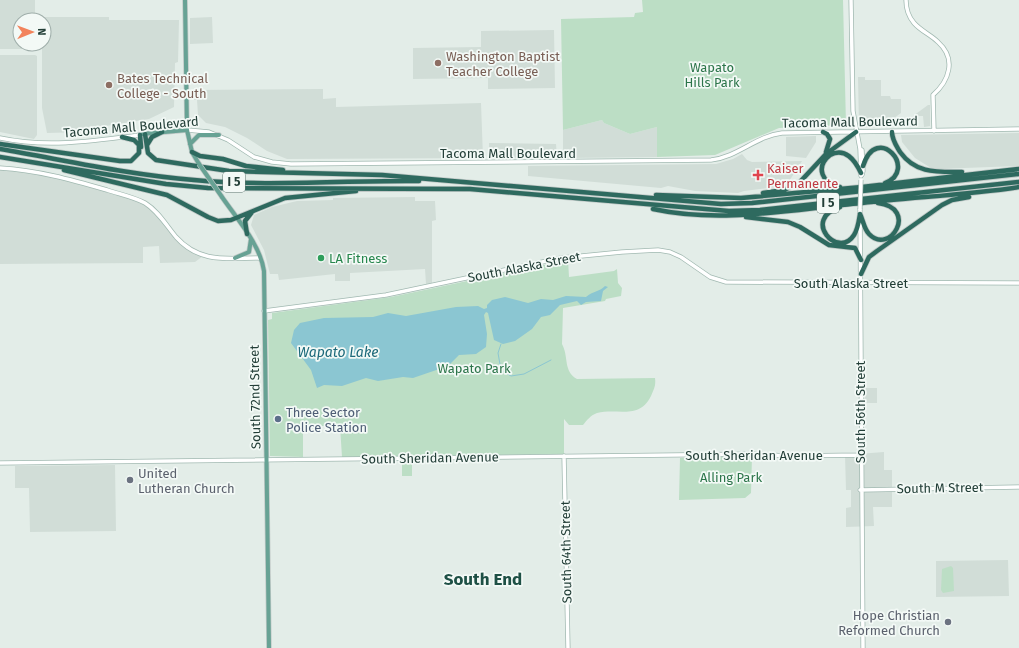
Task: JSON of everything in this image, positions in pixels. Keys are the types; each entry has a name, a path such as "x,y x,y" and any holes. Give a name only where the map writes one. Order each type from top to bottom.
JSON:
{"highway":[{"path":"148,149 150,139 162,132"},
{"path":"709,198 764,193 789,188 804,179 830,144 829,136 823,132"},
{"path":"817,163 826,154 856,132"},
{"path":"892,132 894,141 901,153 912,164 920,169 934,172 983,172"},
{"path":"142,134 152,158 168,163 254,173 382,175 470,182"},
{"path":"0,144 122,162 131,161 139,153 142,134"},
{"path":"122,137 138,142 139,153"},
{"path":"862,187 889,181 896,172 898,161 891,151 886,148 878,148 869,154 863,166"},
{"name":"I 5","path":"0,149 165,177 194,180 270,182 470,182 738,204 1019,174"},
{"path":"192,152 200,156 223,159 259,168 319,173"},
{"path":"861,174 852,158 842,153 830,155 822,164 822,174 826,182 838,187 862,187 1019,169"},
{"name":"I 5","path":"0,156 166,184 208,188 390,188 500,191 709,211 742,211 1019,182"},
{"path":"31,162 163,193 179,200 214,220 226,221 292,197 390,188"},
{"path":"577,191 709,198 754,197 855,187"},
{"path":"729,216 777,213 1019,187"},
{"path":"860,274 867,261 873,254 942,205 954,199 1006,189"},
{"path":"860,203 884,204 892,208 899,218 897,229 888,238 874,238 867,232 860,211 856,231 849,240 837,242 830,239 824,233 823,221 828,213 839,207 860,203"},
{"path":"636,205 670,212 774,219 792,223 829,245 855,248 860,260"},
{"path":"248,234 245,224 246,218 261,207"}],"main road":[{"name":"South 72nd Street","path":"185,0 187,130 192,152 248,234 260,258 264,276 269,648"},
{"name":"Tacoma Mall Boulevard","path":"142,134 187,130"},
{"path":"190,144 199,135 219,135"},
{"path":"235,258 250,251 250,239"}],"street":[{"name":"South 56th Street","path":"851,0 853,107 856,132 860,148 862,150 863,166 861,174"},
{"path":"906,0 906,8 910,18 917,26 938,41 945,49 949,59 948,77 942,88 933,95 934,131"},
{"name":"Tacoma Mall Boulevard","path":"187,130 202,130 219,135 250,154 268,161 285,164 330,164 711,160 732,155 771,135 823,132 1019,129"},
{"name":"Tacoma Mall Boulevard","path":"0,138 28,143 57,143 86,142 142,134"},
{"name":"South 56th Street","path":"860,148 860,490 863,648"},
{"path":"0,168 35,172 72,180 138,200 157,213 190,250 208,257 260,258"},
{"name":"South Alaska Street","path":"264,311 391,294 561,258 655,250 677,255 706,275 723,281 1019,283"},
{"name":"South Sheridan Avenue","path":"0,463 755,454 787,456 860,454"},
{"name":"South 64th Street","path":"564,456 568,648"},
{"name":"South M Street","path":"860,490 1019,486"}],"shaded area":[{"path":"0,0 35,0 35,12 12,12 12,49 0,49"},
{"name":"Bates Technical College - South","path":"52,17 109,17 109,20 179,20 178,62 175,63 174,107 149,119 81,130 81,132 47,133 42,108 42,52 52,52"},
{"path":"212,17 213,43 190,44 190,18"},
{"path":"554,30 555,88 488,89 488,78 413,79 413,48 481,47 481,31"},
{"path":"0,55 37,56 37,135 34,139 0,132"},
{"path":"858,77 865,77 865,80 881,80 881,96 890,96 891,99 901,99 901,113 883,126 861,127 859,125"},
{"path":"323,89 323,99 336,98 336,107 481,103 483,158 287,159 267,151 247,138 225,127 206,123 198,115 197,100 194,100 193,90"},
{"path":"930,105 930,126 924,127 923,116 913,116"},
{"path":"602,120 604,123 630,134 657,127 657,157 563,158 563,130"},
{"path":"1019,133 1019,166 937,169 931,168 915,158 902,142 901,135"},
{"path":"816,136 816,142 806,158 786,156 786,137"},
{"path":"489,143 556,144 557,157 489,158"},
{"path":"742,154 747,160 752,162 802,161 786,186 738,193 695,191 668,186 661,188 528,176 528,166 716,164 733,159"},
{"path":"0,168 35,172 126,196 148,206 182,244 203,256 195,262 160,263 159,246 143,247 143,263 0,264"},
{"path":"415,197 415,201 435,201 436,220 432,221 432,283 426,284 425,269 350,273 350,281 335,281 335,274 279,280 278,274 270,274 264,250 251,225 254,215 272,207 297,201 333,200 333,198"},
{"path":"860,388 877,388 877,403 860,403"},
{"path":"884,452 884,470 892,470 892,507 873,507 874,526 846,527 846,508 851,507 851,490 846,490 845,455"},
{"path":"115,465 116,531 30,532 29,488 15,488 15,466"},
{"path":"1008,560 1009,596 936,597 936,561"}],"green space":[{"name":"Wapato Hills Park","path":"642,0 843,0 846,125 779,128 715,155 657,157 657,127 630,134 604,123 602,120 563,130 561,19 634,17 635,13 643,12"},
{"name":"Wapato Park","path":"568,260 569,277 614,271 617,269 618,283 622,288 621,296 606,299 605,301 563,308 562,344 568,368 577,379 655,378 655,385 651,396 640,408 627,412 597,413 591,416 583,425 569,425 564,419 564,454 342,457 340,426 303,426 303,457 270,456 268,320 272,319 272,313 391,297"},
{"name":"Alling Park","path":"752,456 751,493 745,498 679,500 680,458"},
{"path":"402,461 412,462 412,476 402,476"},
{"path":"951,566 953,568 954,591 943,593 941,590 942,569"}],"water":[{"name":"Wapato Lake","path":"605,286 608,287 603,291 601,301 586,302 581,305 577,301 560,305 550,315 541,317 532,329 515,341 503,344 494,340 488,313 486,312 484,315 487,334 486,347 476,354 459,355 448,366 413,378 403,377 378,381 366,378 342,386 324,385 317,388 311,370 291,343 294,330 300,323 324,318 373,317 388,313 406,316 456,307 478,306 484,309 487,308 487,305 492,300 505,297 528,303 541,299 553,300 566,296 586,297"}],"waterway":[{"path":"501,344 498,353 501,370 511,376 524,374 551,360"}],"place":[{"name":"Washington Baptist Teacher College","path":"438,63"},
{"name":"Bates Technical College - South","path":"109,85"},
{"name":"Kaiser Permanente","path":"758,175"},
{"name":"LA Fitness","path":"321,258"},
{"name":"Three Sector Police Station","path":"278,419"},
{"name":"United Lutheran Church","path":"130,480"},
{"name":"Hope Christian Reformed Church","path":"948,622"}],"district":[{"name":"South End","path":"483,579"}]}
